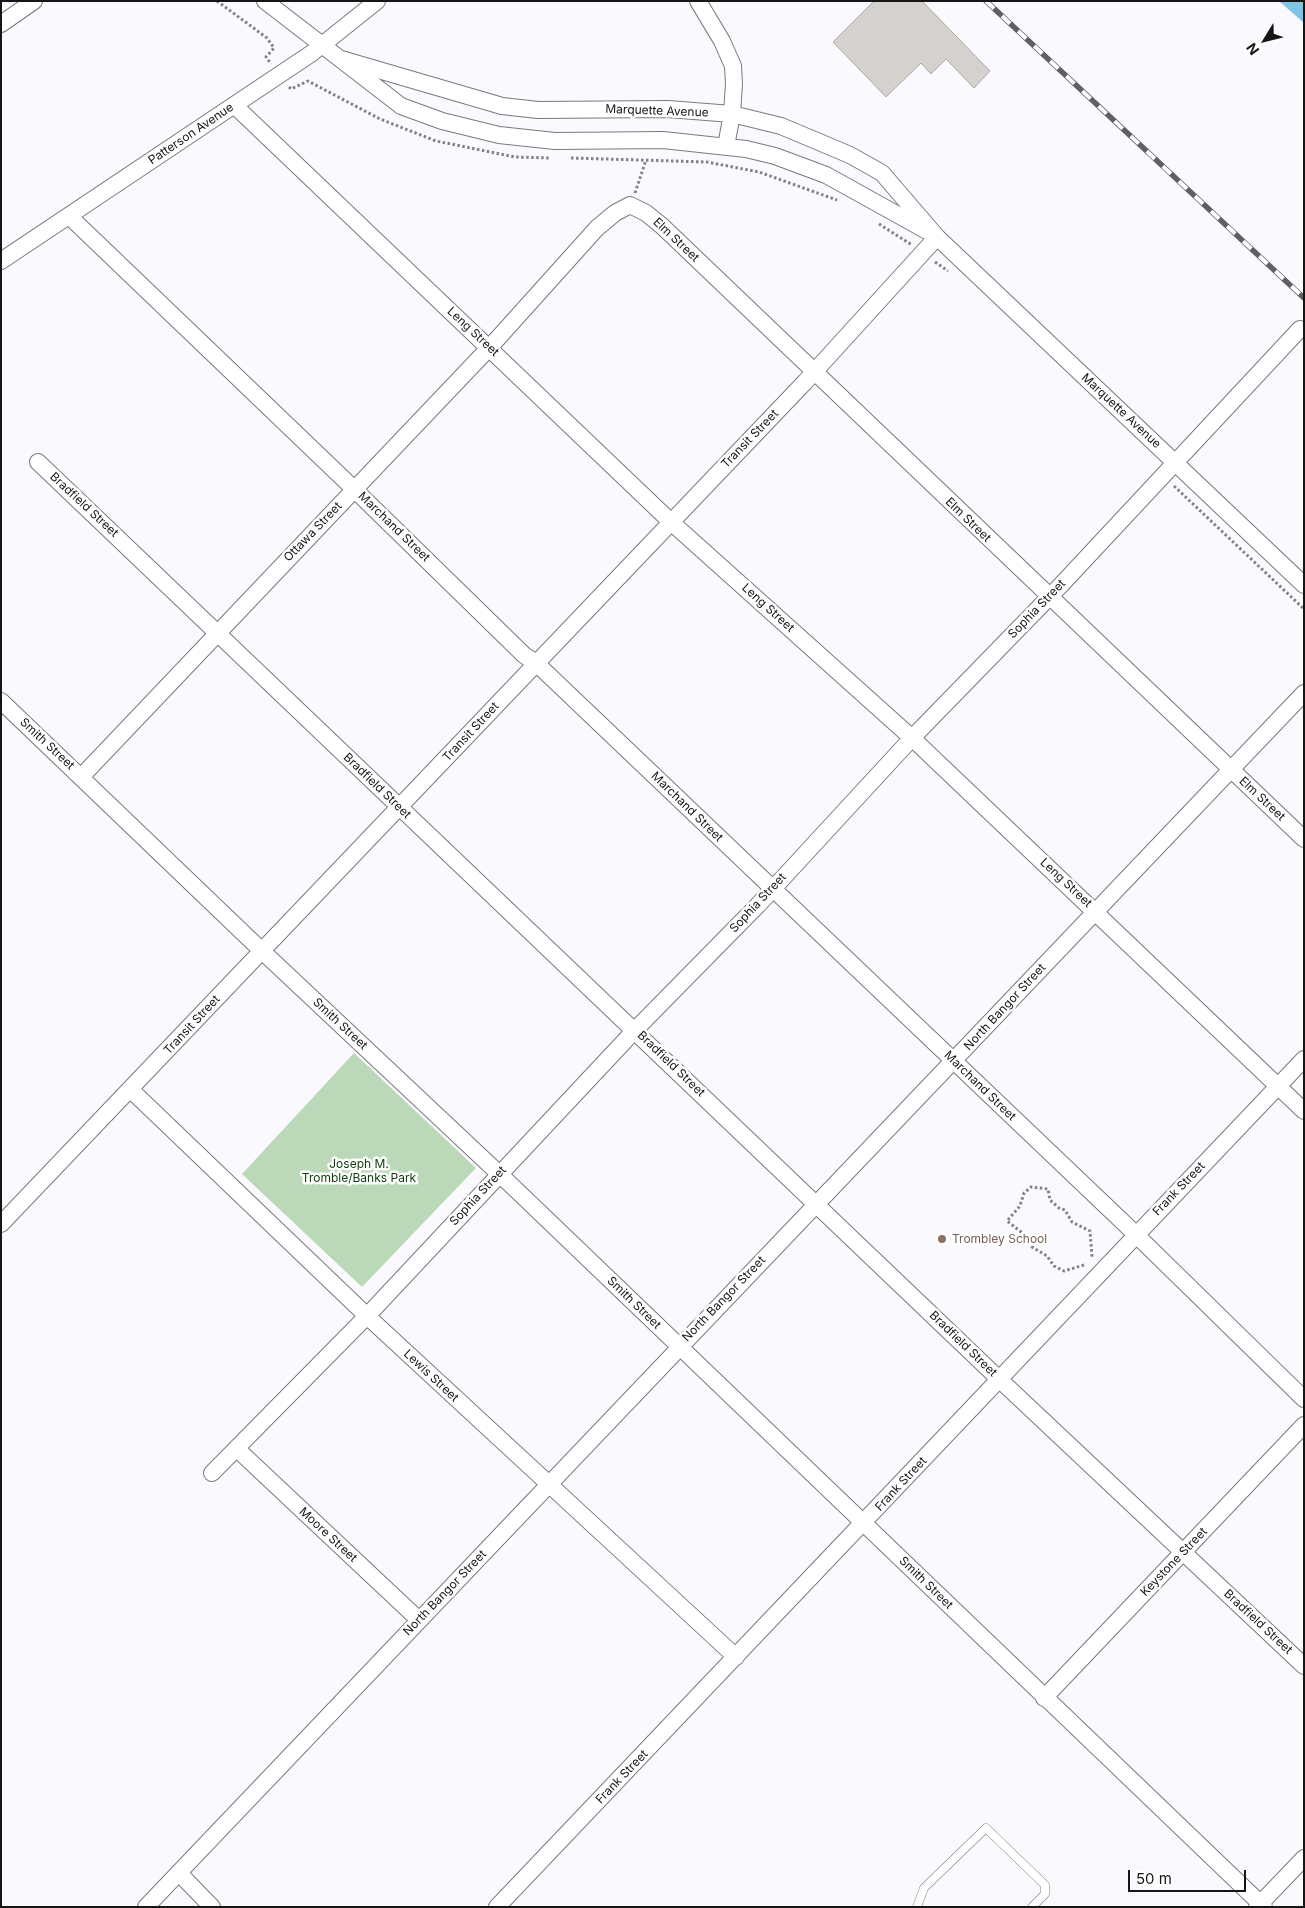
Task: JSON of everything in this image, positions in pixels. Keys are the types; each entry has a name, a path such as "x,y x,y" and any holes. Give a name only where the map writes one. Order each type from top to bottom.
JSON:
{"street":[{"path":"1,24 34,1"},
{"name":"Marquette Avenue","path":"265,1 401,106 471,130 555,141 663,140 726,146 775,156 826,176 937,237"},
{"name":"Patterson Avenue","path":"1,261 280,75 376,1"},
{"path":"698,1 722,42 733,66 732,114 726,146"},
{"name":"Marquette Avenue","path":"341,58 502,106 538,110 668,109 732,114 782,126 816,139 882,173 937,237 1304,586"},
{"name":"Leng Street","path":"234,105 672,522 912,738 1304,1111"},
{"name":"Ottawa Street","path":"81,777 490,347 597,228 615,213 630,206"},
{"name":"Elm Street","path":"630,206 646,213 662,226 1304,839"},
{"name":"Marchand Street","path":"69,216 524,655 536,663 773,888 1136,1235 1304,1399"},
{"name":"Transit Street","path":"1,1224 672,522 814,372 937,237"},
{"name":"Sophia Street","path":"212,1473 367,1316 635,1030 773,888 912,738 1049,597 1300,329"},
{"name":"Bradfield Street","path":"38,462 218,631 400,808 999,1379 1304,1666"},
{"name":"North Bangor Street","path":"146,1907 1304,693"},
{"name":"Smith Street","path":"1,701 262,951 499,1174 1261,1906"},
{"name":"Frank Street","path":"497,1907 864,1524 999,1379 1304,1059"},
{"name":"Lewis Street","path":"131,1090 367,1316 736,1657"},
{"name":"Keystone Street","path":"1044,1698 1304,1425"},
{"name":"Moore Street","path":"237,1449 419,1620"},
{"path":"1261,1906 1304,1858"},
{"path":"179,1873 212,1907"}],"lane":[{"path":"917,1907 924,1888 986,1828 1046,1885 1044,1894 1032,1907"}],"path":[{"path":"218,1 267,38 274,48 266,57 291,89 308,81 380,119 436,141 515,157 552,158"},
{"path":"562,158 707,162 759,172 840,201"},
{"path":"630,206 646,160"},
{"path":"874,221 923,253 954,277"},
{"path":"1163,476 1304,609"},
{"path":"1084,1265 1064,1270 1054,1266 1047,1256 1032,1247 1025,1235 1007,1221 1020,1206 1024,1193 1031,1187 1048,1189 1050,1200 1058,1208 1065,1210 1072,1222 1090,1231 1092,1257"}],"green space":[{"name":"Joseph M. Tromble/Banks Park","path":"354,1053 476,1168 362,1287 242,1174"}],"water":[{"path":"1279,1 1304,1 1304,23"}],"building":[{"path":"874,1 922,1 990,71 974,88 946,59 931,74 921,63 886,97 833,42"}],"railway":[{"path":"986,1 1304,298"}],"place":[{"name":"Trombley School","path":"942,1239"}]}
